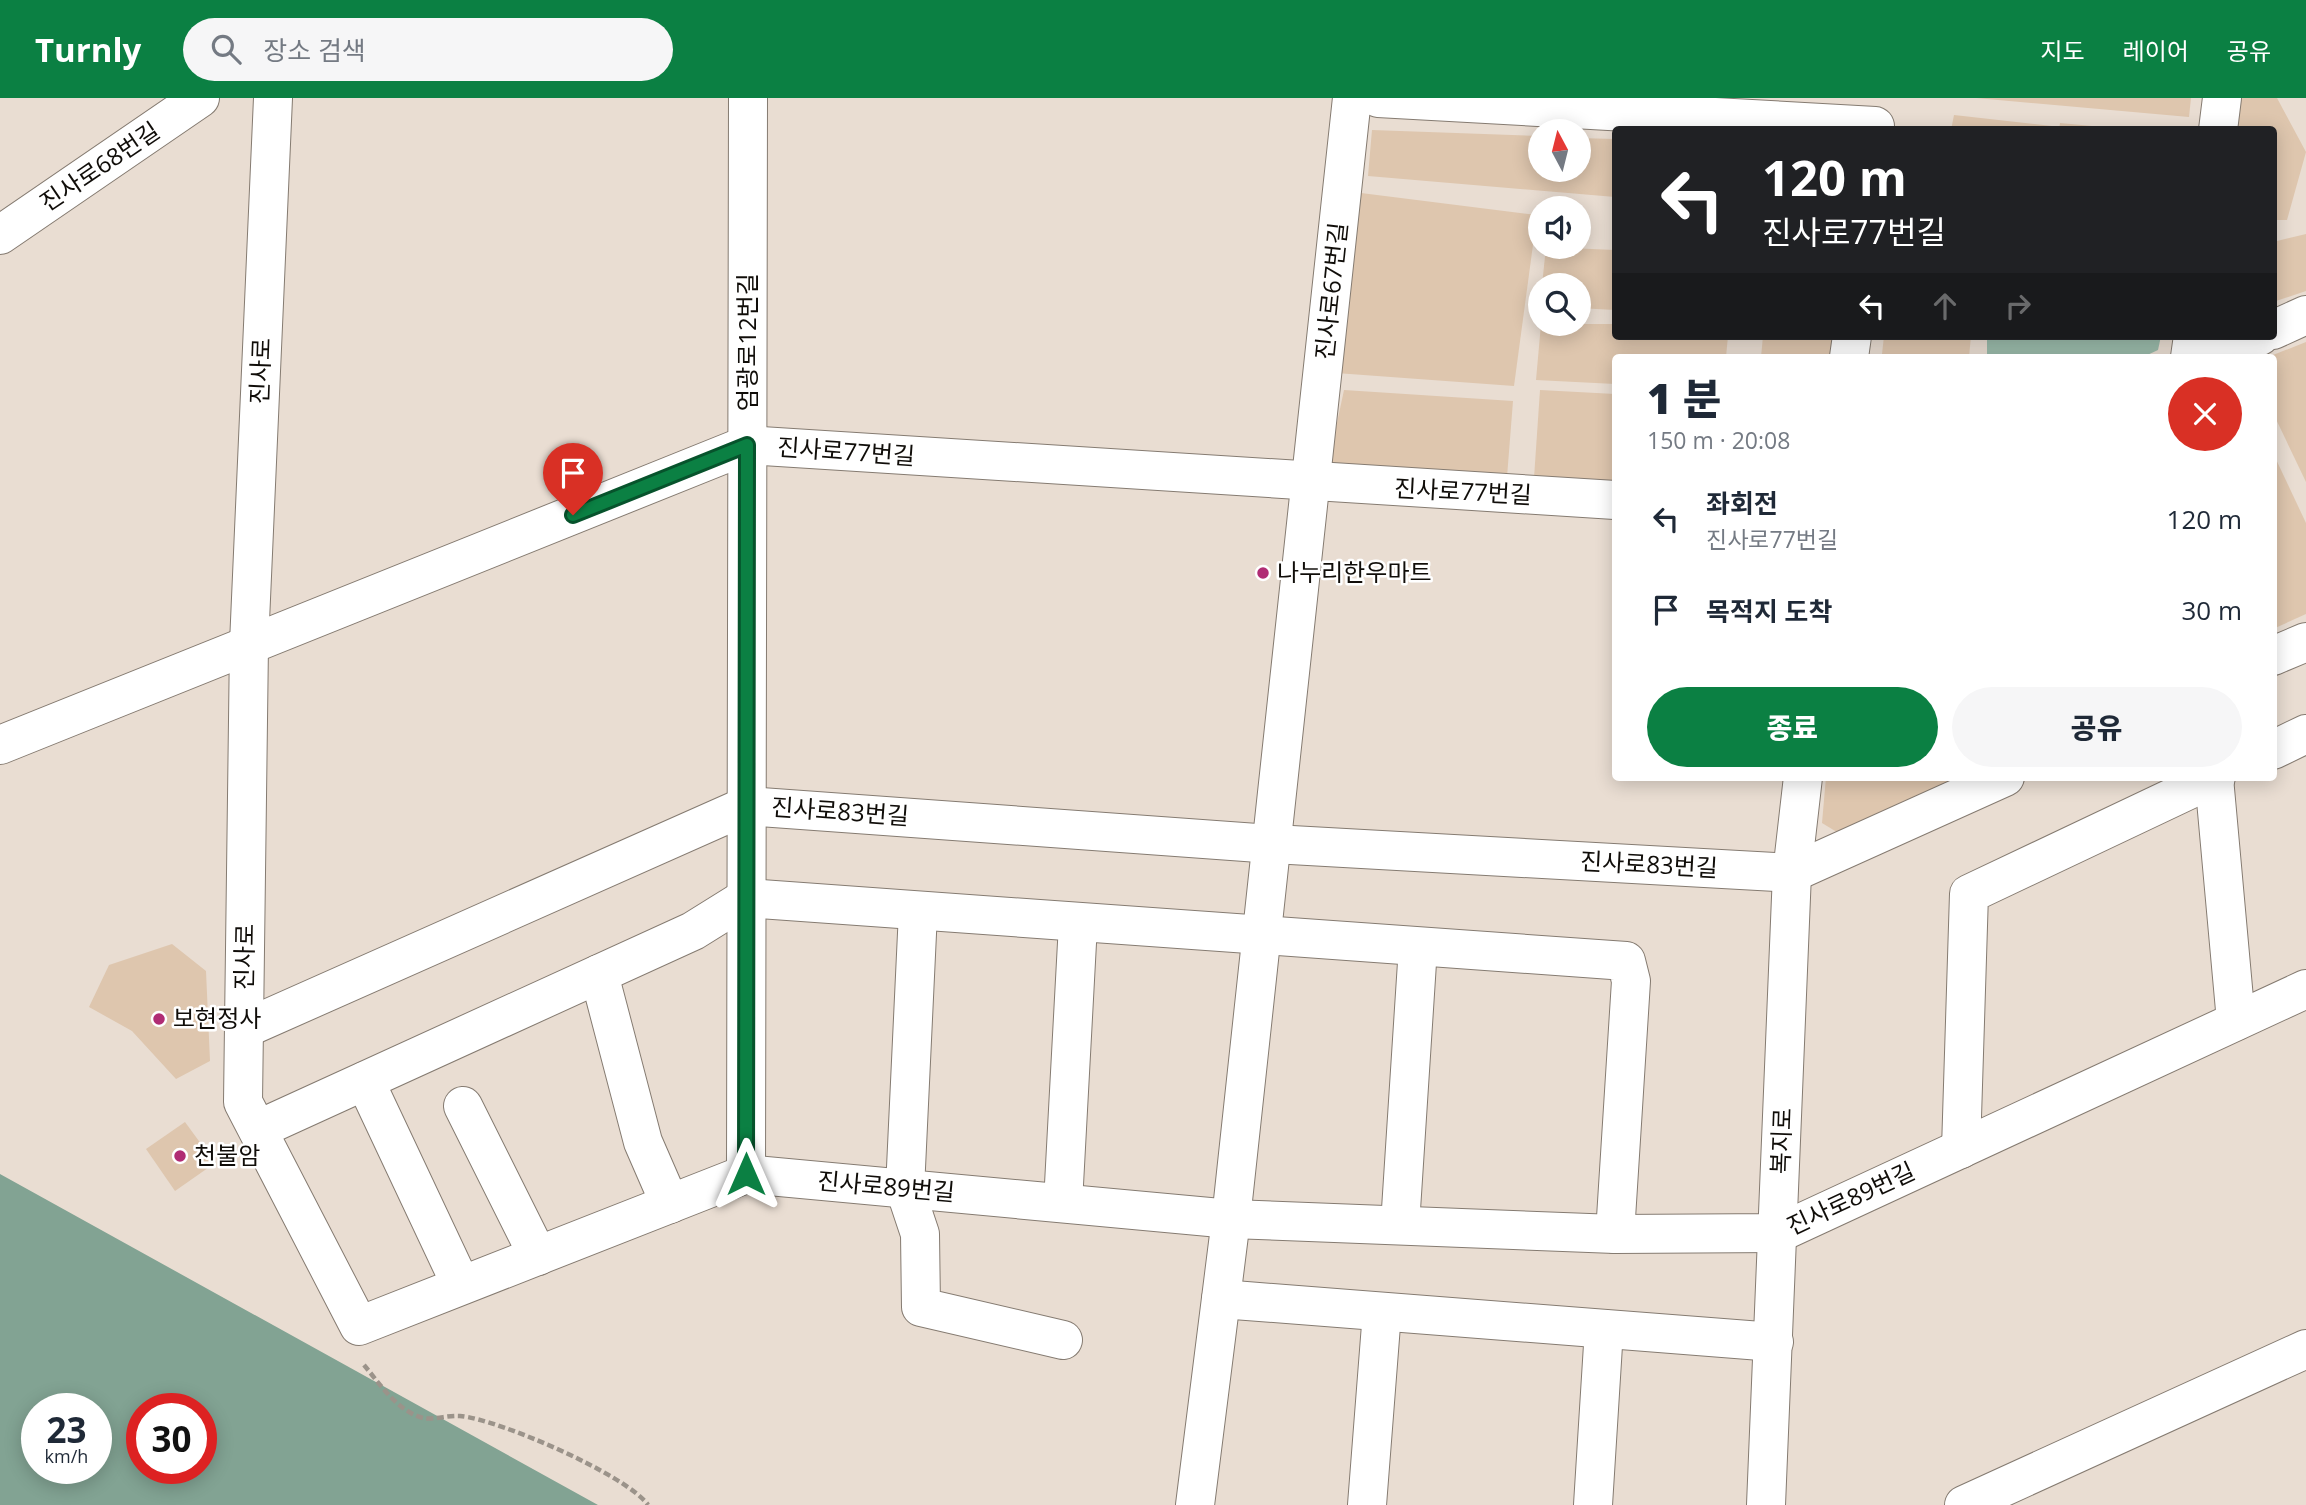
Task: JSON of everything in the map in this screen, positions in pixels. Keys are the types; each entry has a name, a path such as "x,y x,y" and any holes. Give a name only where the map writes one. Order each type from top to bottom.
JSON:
{"street":[{"name":"진사로68번길","path":"0,236 200,98"},
{"name":"진사로","path":"273,98 249,644 243,1102 359,1326"},
{"name":"엄광로12번길","path":"746,1174 748,98"},
{"name":"진사로67번길","path":"1311,483 1352,98"},
{"path":"1378,98 1877,118"},
{"path":"2218,126 2222,98"},
{"path":"2277,328 2306,315"},
{"path":"2221,354 2251,340"},
{"name":"진사로77번길","path":"249,644 747,445 1311,483 1612,500"},
{"path":"1195,1505 1231,1219 1311,483"},
{"path":"2277,654 2306,642"},
{"path":"0,745 249,644"},
{"path":"2277,748 2306,734"},
{"name":"복지로","path":"1766,1505 1792,873 1803,781"},
{"name":"진사로83번길","path":"244,1029 746,806 1273,844 1792,873 1996,781"},
{"path":"1961,1149 1969,894 2207,781"},
{"path":"2215,781 2236,1021"},
{"path":"259,1129 693,931 746,898 1078,924 1626,961 1631,981 1615,1234"},
{"path":"918,912 905,1189 920,1234 920,1307 1063,1340"},
{"path":"1063,1203 1078,924"},
{"path":"1400,1225 1418,947"},
{"path":"599,974 643,1143 670,1204"},
{"name":"진사로89번길","path":"359,1326 746,1174 1231,1219 1615,1234 1779,1233 2306,989"},
{"path":"365,1081 461,1285"},
{"path":"463,1106 538,1256"},
{"path":"1221,1299 1774,1342"},
{"path":"1367,1505 1382,1312"},
{"path":"1593,1505 1604,1329"},
{"path":"1964,1505 2306,1349"}],"path":[{"path":"359,1326 355,1354 395,1402 423,1418 462,1416 506,1428 605,1474 643,1498 648,1505"}],"green space":[{"path":"1987,340 2160,340 2158,350 2149,354 1987,354"},
{"path":"0,1174 598,1505 0,1505"}],"building":[{"path":"1976,98 2191,98 2189,117"},
{"path":"2236,98 2277,98 2306,152 2287,220 2277,220 2277,126 2232,126"},
{"path":"1954,115 2052,126 1952,126"},
{"path":"2060,123 2092,126 2060,126"},
{"path":"1372,130 1528,136 1528,182 1591,182 1591,138 1612,139 1612,197 1368,176"},
{"path":"1361,193 1528,214 1528,259 1531,259 1514,386 1336,373"},
{"path":"2306,234 2306,291 2277,301 2277,241"},
{"path":"1591,249 1612,250 1612,310 1591,309 1591,273 1543,273 1545,259 1591,259"},
{"path":"1591,324 1612,324 1612,340 1728,340 1726,354 1612,354 1612,384 1536,380 1540,336 1591,336"},
{"path":"1763,340 1833,340 1833,354 1761,354"},
{"path":"1884,340 1971,340 1969,354 1882,354"},
{"path":"2306,342 2306,482 2277,421 2276,354"},
{"path":"1344,390 1513,401 1507,477 1328,465"},
{"path":"1540,390 1612,394 1612,483 1534,478"},
{"path":"2277,461 2306,523 2306,614 2277,627"},
{"path":"1826,781 1963,781 1850,840 1822,823"},
{"name":"보현정사","path":"172,944 206,971 210,1061 176,1079 132,1031 89,1007 109,965"},
{"name":"천불암","path":"185,1122 215,1163 175,1191 146,1149"}],"place":[{"name":"나누리한우마트","path":"1263,573"},
{"name":"보현정사","path":"159,1019"},
{"name":"천불암","path":"180,1156"}],"route":[{"path":"573,515 747,445 746,1174"}]}
